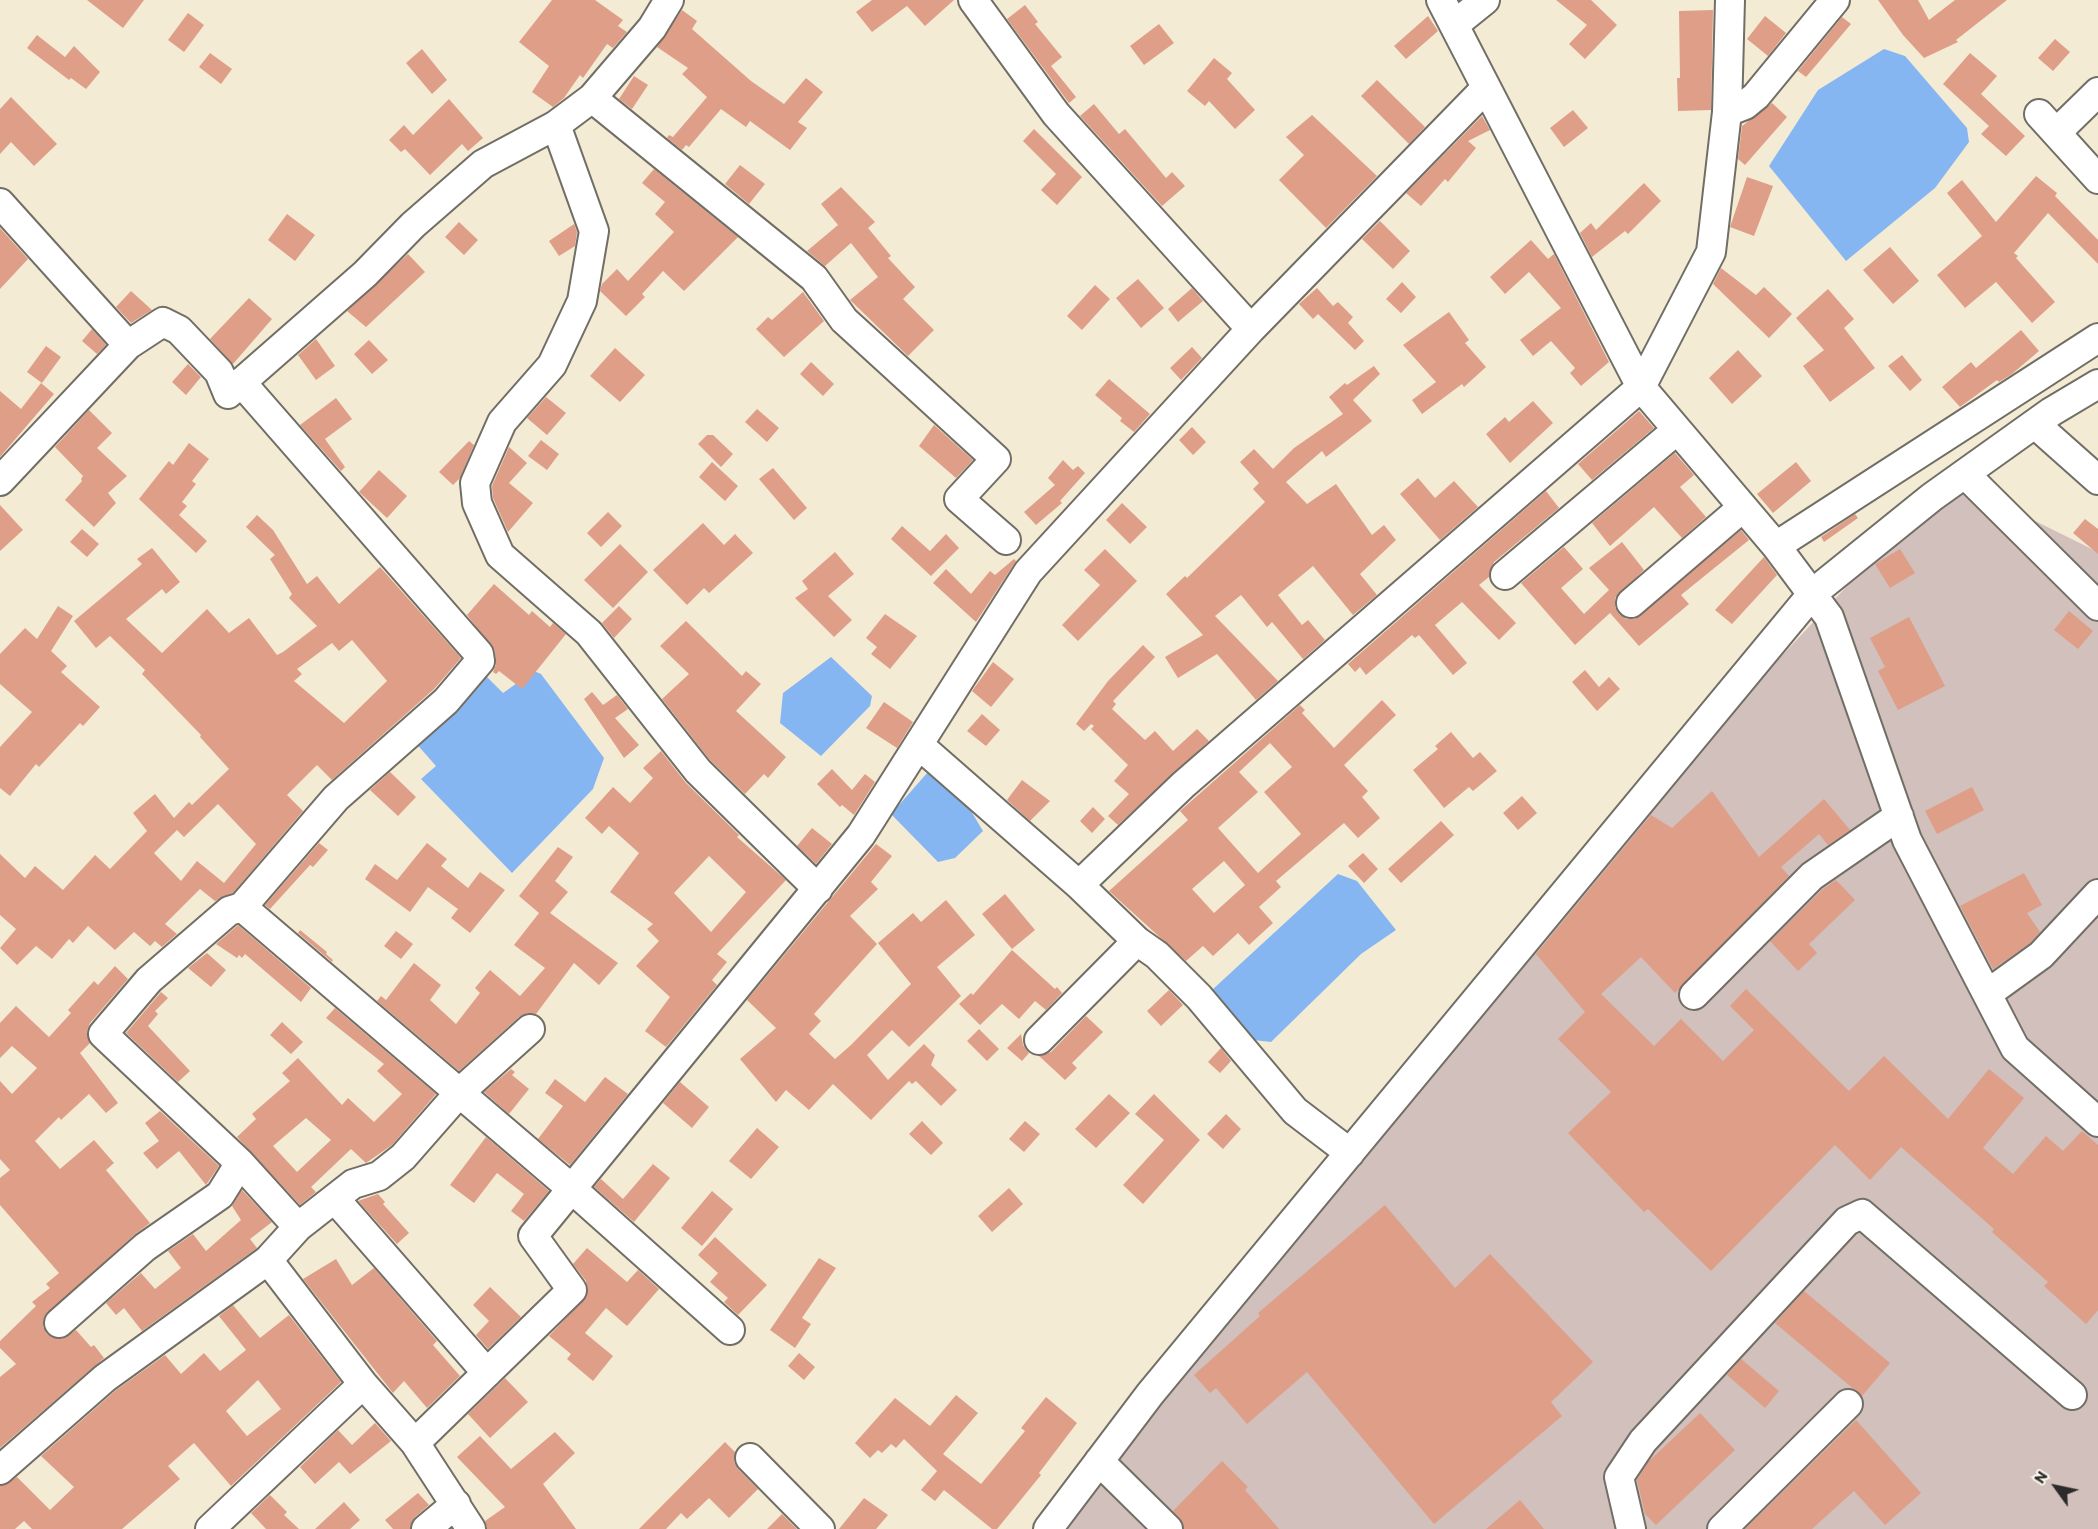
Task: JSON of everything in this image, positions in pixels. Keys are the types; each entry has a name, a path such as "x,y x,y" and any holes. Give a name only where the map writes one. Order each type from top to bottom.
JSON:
{"street":[{"path":"0,481 128,345 163,322 179,330 219,372 228,394 365,274 412,225 483,164 556,125 592,98 652,28 669,0"},
{"path":"972,0 1056,114 1251,329"},
{"path":"1441,0 1641,387 1776,546 1813,592 1829,617 1908,840 2015,1048 2098,1122"},
{"path":"1454,25 1485,0"},
{"path":"1079,885 1183,785 1641,387 1711,252 1727,112 1730,0"},
{"path":"1727,112 1745,105 1756,96 1835,0"},
{"path":"415,1443 572,1290 533,1236 861,835 1028,572 1251,329 1486,88"},
{"path":"2098,92 2048,123 2098,179"},
{"path":"592,98 813,278 844,320 996,459 959,499 1006,540"},
{"path":"556,125 594,231 582,301 552,365 502,422 475,483 477,504 500,555 589,633 698,771 818,889"},
{"path":"0,203 128,345"},
{"path":"1776,546 2098,338"},
{"path":"241,382 443,613 478,654 480,661 446,701 336,798 242,907 229,911 149,980 103,1034 240,1163 298,1227"},
{"path":"1048,1529 1150,1394 1813,592 1965,474 2035,424 2098,384"},
{"path":"2035,424 2098,480"},
{"path":"1505,575 1677,430"},
{"path":"1965,474 2098,606"},
{"path":"1631,603 1742,508"},
{"path":"920,745 1079,885 1137,941 1157,955 1199,997 1295,1111 1350,1153"},
{"path":"1694,994 1812,876 1899,816"},
{"path":"1987,994 2042,955 2098,894"},
{"path":"242,907 572,1189 730,1330"},
{"path":"1039,1040 1137,941"},
{"path":"0,1470 105,1378 268,1260 298,1227 352,1184 379,1176 403,1157 460,1092 530,1029"},
{"path":"58,1323 145,1246 220,1195 240,1163"},
{"path":"335,1199 487,1373"},
{"path":"1630,1529 1619,1477 1643,1440 1847,1221 1862,1214 2072,1395"},
{"path":"268,1260 363,1384 415,1443 471,1529"},
{"path":"210,1529 363,1384"},
{"path":"1722,1529 1848,1404"},
{"path":"750,1458 820,1529"},
{"path":"1099,1461 1168,1529"},
{"path":"426,1529 456,1504"}],"shaded area":[{"path":"1948,478 2098,552 2098,1529 1035,1529 1457,1003"}],"water":[{"path":"1884,49 1905,56 1967,128 1969,142 1935,188 1846,261 1769,166 1818,90"},
{"path":"831,657 872,696 870,706 821,756 780,723 783,693"},
{"path":"534,671 541,674 604,758 593,789 512,873 421,779 436,766 414,741 482,672 503,693"},
{"path":"937,771 959,791 983,831 955,858 938,862 891,814 928,772"},
{"path":"1338,874 1357,881 1396,930 1361,954 1271,1042 1245,1039 1212,990"}],"building":[{"path":"87,0 144,0 123,28"},
{"path":"552,0 595,0 623,20 618,26 627,32 613,48 607,44 583,78 580,75 564,98 553,107 532,92 549,66 519,42"},
{"path":"872,0 954,0 925,26 907,6 872,32 856,12"},
{"path":"1556,0 1591,0 1617,25 1585,59 1569,44 1587,25"},
{"path":"1878,0 1918,0 1929,20 1955,0 2007,0 1956,40 1958,42 1924,58 1903,35"},
{"path":"1025,5 1038,22 1035,24 1062,57 1051,66 1076,97 1069,103 1007,19"},
{"path":"682,10 697,21 692,29 751,81 784,104 806,78 823,92 798,122 807,128 790,150 750,121 746,127 721,109 689,147 686,145 682,150 667,138 669,135 673,137 707,97 682,74 688,68 657,47"},
{"path":"1713,10 1711,110 1678,111 1679,11"},
{"path":"188,13 204,25 184,52 168,40"},
{"path":"1428,16 1438,31 1406,59 1394,46"},
{"path":"1765,16 1786,33 1768,56 1747,39"},
{"path":"1842,17 1851,24 1806,77 1798,71"},
{"path":"1159,24 1174,43 1144,65 1130,46"},
{"path":"37,35 65,57 74,46 100,72 86,89 71,78 69,80 27,48"},
{"path":"2055,39 2070,52 2053,71 2038,58"},
{"path":"422,49 447,80 432,94 406,63"},
{"path":"210,53 232,69 221,84 199,67"},
{"path":"1970,53 1997,76 1981,94 2025,136 2006,156 1981,134 1989,126 1943,84"},
{"path":"1214,58 1232,73 1227,79 1255,110 1235,129 1209,101 1205,106 1187,91"},
{"path":"634,76 648,85 632,109 619,99"},
{"path":"1377,80 1425,127 1409,144 1361,96"},
{"path":"11,97 57,144 34,166 11,142 0,154 0,109"},
{"path":"449,99 483,138 468,151 462,144 430,175 405,149 401,152 389,140 404,125 413,135"},
{"path":"1772,103 1787,117 1745,165 1738,159 1742,126"},
{"path":"1094,104 1119,134 1125,129 1166,178 1172,172 1185,186 1162,206 1080,116"},
{"path":"1573,110 1588,128 1564,147 1550,128"},
{"path":"1312,115 1377,176 1326,228 1279,180 1304,155 1286,137"},
{"path":"1482,116 1490,130 1468,141 1476,148 1448,182 1445,179 1421,206 1406,193"},
{"path":"1034,129 1082,177 1057,205 1041,190 1056,174 1023,141"},
{"path":"740,165 765,184 749,204 725,184"},
{"path":"654,169 738,237 684,291 663,271 642,294 645,297 626,316 600,291 602,284 617,269 628,281 674,232 655,214 665,202 642,183"},
{"path":"2036,176 2057,193 2055,196 2098,240 2098,264 2048,213 2014,253 2055,302 2032,323 1996,282 1965,308 1937,275 1982,236 1947,193 1962,180 1996,222"},
{"path":"1747,177 1773,186 1754,236 1730,227"},
{"path":"1644,183 1661,201 1628,234 1625,231 1592,257 1580,233 1591,223 1596,230"},
{"path":"841,187 875,222 868,228 891,256 888,258 915,287 903,299 934,330 908,356 850,300 878,277 851,243 825,266 807,251 838,225 821,204"},
{"path":"287,214 315,235 295,261 268,240"},
{"path":"1380,221 1410,251 1393,269 1362,239"},
{"path":"459,222 478,240 464,255 445,237"},
{"path":"574,224 577,232 575,246 559,256 549,241"},
{"path":"0,228 28,259 0,289"},
{"path":"1531,240 1548,259 1554,254 1609,362 1581,386 1570,373 1575,368 1551,341 1533,356 1520,340 1561,308 1529,272 1505,294 1490,277"},
{"path":"1890,247 1919,281 1893,304 1863,270"},
{"path":"408,254 425,272 366,327 347,311"},
{"path":"1721,268 1756,295 1764,287 1792,314 1769,338 1713,284"},
{"path":"1138,279 1164,308 1141,328 1116,298"},
{"path":"1402,282 1416,297 1401,313 1386,299"},
{"path":"1095,285 1110,299 1082,330 1067,316"},
{"path":"1192,288 1203,301 1178,322 1168,309"},
{"path":"1317,288 1333,306 1338,302 1353,317 1348,323 1364,341 1355,350 1318,314 1313,319 1299,304"},
{"path":"1828,289 1854,319 1844,328 1875,368 1830,402 1803,366 1824,350 1796,318"},
{"path":"131,291 152,310 131,323 116,307"},
{"path":"803,292 824,321 784,357 756,329 768,317 772,320"},
{"path":"249,298 272,319 233,364 210,339"},
{"path":"1449,312 1469,340 1465,343 1486,367 1464,387 1462,384 1422,414 1412,400 1436,382 1403,345"},
{"path":"92,329 106,345 97,354 82,341"},
{"path":"2021,330 2039,351 2012,374 1999,382 1997,380 1960,407 1942,387 1971,362 1976,368"},
{"path":"316,339 335,366 316,380 298,355"},
{"path":"369,340 388,360 372,374 354,354"},
{"path":"46,346 61,357 42,383 27,372"},
{"path":"1192,347 1202,358 1181,380 1170,368"},
{"path":"615,348 645,375 620,402 590,376"},
{"path":"1738,350 1762,376 1732,404 1709,378"},
{"path":"1902,355 1922,380 1910,391 1888,366"},
{"path":"811,362 834,384 823,396 800,374"},
{"path":"188,364 201,377 186,395 172,382"},
{"path":"1374,366 1380,374 1353,400 1372,421 1326,457 1322,451 1286,482 1307,504 1336,484 1372,535 1384,525 1396,540 1360,574 1377,595 1353,615 1313,566 1278,595 1302,625 1308,620 1325,640 1303,659 1272,622 1267,627 1241,595 1215,616 1278,681 1256,700 1217,654 1178,678 1165,657 1203,635 1166,594 1185,576 1187,578 1265,502 1253,489 1259,483 1240,462 1254,449 1273,469 1294,448 1343,414 1329,397 1345,383 1347,385"},
{"path":"1109,379 1150,414 1134,432 1120,421 1122,418 1095,395"},
{"path":"41,383 54,394 0,457 0,391 21,409"},
{"path":"546,397 566,413 547,435 527,418"},
{"path":"336,398 352,419 325,439 345,467 341,471 300,425"},
{"path":"1533,401 1553,423 1510,463 1486,434 1505,417 1509,422"},
{"path":"757,409 779,428 767,442 745,422"},
{"path":"89,410 112,433 97,448 127,476 108,493 116,503 94,527 65,500 82,481 83,476 55,447"},
{"path":"1639,411 1654,428 1592,480 1578,464"},
{"path":"934,425 973,460 956,478 919,446"},
{"path":"1192,427 1206,442 1193,455 1179,440"},
{"path":"707,435 713,435 733,454 721,467 698,444"},
{"path":"541,440 559,454 547,470 528,456"},
{"path":"469,441 474,445 460,478 453,485 439,472"},
{"path":"189,443 209,459 192,481 196,484 182,502 187,506 179,515 207,541 196,553 139,499 169,461 173,465"},
{"path":"509,447 527,463 509,483 533,503 508,532 493,498 492,486"},
{"path":"1675,453 1694,475 1680,487 1706,517 1682,538 1654,507 1610,546 1592,523"},
{"path":"1063,460 1073,470 1078,466 1085,473 1060,501 1062,503 1036,525 1024,512 1055,485 1048,478"},
{"path":"712,462 738,486 725,501 699,477"},
{"path":"1796,462 1811,481 1773,513 1757,494"},
{"path":"773,468 807,508 794,520 759,479"},
{"path":"379,470 407,496 387,518 359,492"},
{"path":"1418,478 1435,498 1454,481 1478,507 1440,540 1400,494"},
{"path":"1546,491 1559,508 1494,562 1489,577 1479,585 1516,623 1499,640 1462,602 1435,625 1467,663 1453,675 1419,635 1415,638 1412,635 1366,675 1360,667 1355,672 1348,664"},
{"path":"1122,503 1147,527 1130,544 1106,520"},
{"path":"0,505 23,530 0,551"},
{"path":"608,512 622,526 601,547 587,533"},
{"path":"1855,514 1858,518 1824,542 1821,537"},
{"path":"257,515 273,530 307,584 317,576 339,604 380,567 461,658 434,689 332,780 317,765 287,795 303,811 233,893 215,901 200,889 165,924 177,934 162,947 155,941 150,946 134,932 115,950 88,926 73,943 69,939 52,959 36,946 17,965 0,948 16,929 0,915 0,854 25,878 35,866 63,890 95,855 110,869 147,831 133,813 155,794 174,818 189,802 192,805 229,769 200,737 201,735 142,674 145,670 110,636 96,648 74,621 142,564 137,559 152,548 180,582 166,594 162,589 126,619 162,653 207,609 229,633 249,618 277,655 283,652 317,626 289,598 292,594 270,559 275,555 246,527","holes":["352,640 387,681 344,723 294,681 302,674 297,669 332,643 339,651","218,804 256,844 224,883 197,861 181,881 154,853 177,830 184,837"]},
{"path":"2085,519 2098,529 2098,554 2073,533"},
{"path":"703,523 724,545 735,534 753,553 709,593 704,588 687,605 653,570"},
{"path":"902,526 930,551 946,534 959,548 931,576 891,539"},
{"path":"82,529 99,544 87,557 70,542"},
{"path":"1741,530 1749,540 1681,595 1689,604 1639,646 1610,613 1575,645 1521,583 1564,547 1583,569 1561,588 1584,614 1609,590 1589,568 1622,542 1644,570 1615,598 1615,607 1626,619 1635,619"},
{"path":"620,544 648,572 613,608 584,580"},
{"path":"1105,549 1137,581 1078,641 1062,625 1100,585 1084,570"},
{"path":"1900,549 1915,573 1890,588 1875,564"},
{"path":"835,552 854,574 828,596 852,620 834,637 795,598 808,589 802,581"},
{"path":"1764,557 1777,575 1732,624 1715,610"},
{"path":"1014,559 1016,561 976,622 933,583 946,569 971,594 990,571 995,575"},
{"path":"494,584 529,615 532,611 550,627 553,623 566,634 522,689 499,671 496,674 493,672 496,665 495,651 467,615"},
{"path":"58,606 73,616 51,651 67,666 61,672 100,707 83,726 80,723 39,767 36,764 10,796 0,788 0,747 32,712 0,684 0,654 25,628 37,639"},
{"path":"619,606 632,619 614,638 602,623"},
{"path":"2069,611 2093,631 2078,649 2054,630"},
{"path":"885,614 917,636 890,669 871,654 877,647 866,638"},
{"path":"1909,617 1945,686 1898,710 1878,671 1885,667 1870,638"},
{"path":"686,621 742,676 746,671 761,684 736,711 786,757 768,778 764,774 745,794 710,760 662,699 689,674 660,646"},
{"path":"1143,645 1155,657 1113,701 1116,704 1112,709 1145,740 1155,731 1173,751 1197,729 1209,741 1118,825 1108,816 1129,794 1114,781 1128,765 1091,729 1094,726 1091,724 1084,731 1076,724 1108,681"},
{"path":"993,662 1014,679 991,707 972,691"},
{"path":"1585,670 1599,687 1609,677 1620,689 1597,711 1572,682"},
{"path":"592,692 603,705 617,695 628,709 615,718 639,745 624,758 584,699"},
{"path":"1382,700 1396,715 1344,765 1368,791 1362,797 1380,818 1358,838 1344,823 1276,881 1281,887 1259,907 1273,923 1249,945 1238,933 1213,956 1203,946 1186,961 1109,891 1188,820 1180,811 1300,705 1305,710 1302,713 1334,748","holes":["1270,743 1292,767 1264,792 1301,834 1258,873 1218,828 1258,792 1239,772","1224,861 1245,885 1214,913 1192,889"]},
{"path":"884,702 913,722 897,748 866,728"},
{"path":"982,714 1000,730 986,746 967,731"},
{"path":"1451,732 1473,758 1480,752 1497,771 1473,791 1469,787 1444,808 1413,770 1438,749 1435,746"},
{"path":"661,751 686,783 739,835 737,837 786,880 717,954 727,962 712,980 717,985 666,1047 645,1031 670,997 636,966 659,941 647,929 653,924 610,892 639,853 609,826 602,834 585,818 613,787 630,803 653,778 643,768","holes":["709,856 746,892 711,932 674,893"]},
{"path":"832,769 852,790 865,774 875,782 854,815 842,805 840,807 817,784"},
{"path":"390,772 416,797 398,816 370,790"},
{"path":"1022,780 1050,801 1030,821 1007,800"},
{"path":"1972,787 1984,810 1937,834 1925,811"},
{"path":"1712,791 1759,857 1824,799 1850,830 1828,845 1819,834 1781,867 1789,876 1675,993 1641,957 1601,994 1654,1046 1681,1019 1723,1061 1754,1030 1730,1006 1746,989 1849,1091 1884,1056 1948,1119 1989,1069 2024,1098 1983,1148 2013,1174 2046,1136 2063,1151 2082,1131 2098,1145 2098,1310 2086,1324 2044,1286 2048,1282 1992,1232 1994,1229 1901,1147 1870,1180 1835,1145 1711,1271 1648,1209 1644,1212 1568,1133 1611,1092 1558,1039 1585,1012 1536,954 1651,815 1672,828"},
{"path":"1522,796 1537,813 1518,830 1503,813"},
{"path":"1093,807 1105,819 1092,833 1080,821"},
{"path":"1441,821 1454,835 1401,883 1388,869"},
{"path":"812,828 832,844 816,864 797,846"},
{"path":"319,843 328,850 313,867 310,865 270,909 265,905"},
{"path":"427,843 447,859 441,866 468,888 480,872 505,890 470,933 451,918 458,909 428,887 410,912 365,879 375,864 397,880"},
{"path":"876,844 892,856 871,882 878,889 850,916 877,944 814,1014 821,1021 809,1034 835,1059 851,1045 911,984 878,943 913,913 921,922 946,900 975,935 937,967 961,996 909,1047 892,1030 867,1055 888,1080 924,1044 935,1055 931,1065 957,1090 941,1106 916,1081 912,1084 909,1081 871,1120 833,1084 809,1110 786,1090 776,1102 740,1059 776,1028 747,1000"},
{"path":"558,847 573,857 555,881 568,892 550,913 618,963 599,985 574,963 536,1014 527,1013 519,1017 459,1071 377,1001 381,996 386,1000 414,963 441,985 430,1000 456,1024 480,993 475,988 490,970 520,996 545,968 514,945 539,913 519,896"},
{"path":"1363,853 1378,869 1364,883 1348,866"},
{"path":"2024,873 2042,905 2027,913 2040,932 2030,943 1993,969 1960,906"},
{"path":"1836,880 1855,900 1809,944 1817,953 1798,971 1770,941 1823,889"},
{"path":"1005,894 1035,930 1012,949 982,914"},
{"path":"238,925 311,988 301,1002 245,954 242,958 239,955 237,958 216,944"},
{"path":"300,930 327,952 332,962 298,933"},
{"path":"396,931 413,944 401,959 384,946"},
{"path":"1012,950 1062,993 1046,1010 1035,1001 1019,1019 1002,1004 980,1025 959,1004 971,993 973,995"},
{"path":"207,953 226,970 211,987 188,968"},
{"path":"115,966 128,979 90,1023 87,1031 90,1043 80,1053 118,1103 106,1113 89,1094 61,1120 59,1117 35,1141 60,1169 94,1140 114,1163 106,1170 150,1223 44,1317 43,1327 47,1334 62,1339 76,1330 91,1347 94,1345 104,1358 0,1448 0,1377 16,1364 0,1348 0,1341 36,1306 32,1302 50,1288 46,1284 59,1273 0,1205 0,1178 10,1170 0,1159 0,1081 12,1094 37,1068 12,1046 0,1058 0,1023 16,1006 49,1037 71,1013 68,1010 94,981 98,985"},
{"path":"1169,990 1183,1005 1161,1026 1147,1011"},
{"path":"161,992 168,998 155,1011 158,1014 148,1026 190,1071 178,1082 126,1033"},
{"path":"335,1008 436,1094 392,1145 366,1163 351,1149 311,1187 316,1192 300,1205 237,1137 256,1119 252,1114 290,1081 282,1073 298,1058 342,1105 348,1098 374,1122 402,1094 377,1071 384,1064 326,1018","holes":["306,1118 331,1140 297,1172 273,1146"]},
{"path":"1086,1016 1103,1032 1072,1063 1077,1068 1065,1080 1039,1056 1051,1052"},
{"path":"282,1022 303,1042 291,1054 270,1035"},
{"path":"979,1029 999,1049 987,1061 967,1041"},
{"path":"1021,1034 1023,1045 1029,1053 1022,1061 1007,1048"},
{"path":"1221,1048 1231,1061 1220,1073 1208,1062"},
{"path":"511,1069 515,1072 512,1075 529,1089 509,1114 484,1092"},
{"path":"605,1077 628,1094 570,1165 538,1139 563,1106 545,1093 555,1079 585,1102"},
{"path":"680,1082 709,1107 692,1128 663,1103"},
{"path":"1109,1094 1130,1113 1096,1148 1075,1129"},
{"path":"1154,1094 1200,1140 1143,1204 1123,1185 1164,1140 1135,1114"},
{"path":"160,1111 219,1166 206,1185 179,1151 157,1169 143,1153 159,1141 145,1123"},
{"path":"1226,1114 1241,1129 1223,1149 1207,1134"},
{"path":"922,1121 943,1143 931,1155 909,1134"},
{"path":"1025,1121 1040,1134 1024,1152 1009,1139"},
{"path":"757,1128 779,1147 751,1179 729,1161"},
{"path":"486,1137 549,1191 524,1221 511,1211 524,1194 497,1173 474,1203 450,1185"},
{"path":"653,1164 670,1178 634,1222 594,1187 601,1179 623,1199"},
{"path":"1009,1188 1023,1204 992,1232 978,1216"},
{"path":"242,1190 272,1222 250,1239 257,1248 142,1331 124,1308 116,1315 106,1303 141,1273 155,1289 181,1268 168,1251 193,1234 206,1251 241,1220 232,1206"},
{"path":"712,1191 733,1209 702,1246 681,1228"},
{"path":"378,1194 385,1202 383,1204 409,1233 397,1244 358,1201"},
{"path":"1385,1205 1455,1288 1490,1254 1593,1362 1551,1402 1562,1416 1434,1524 1307,1372 1247,1424 1216,1388 1210,1393 1194,1375 1260,1316 1258,1313"},
{"path":"715,1237 767,1285 738,1315 724,1302 728,1298 710,1282 718,1273 698,1255"},
{"path":"587,1248 627,1282 638,1270 659,1289 627,1326 606,1308 585,1333 613,1356 593,1381 567,1359 571,1354 549,1336 587,1296 586,1281 573,1264"},
{"path":"819,1258 836,1268 802,1318 811,1324 795,1348 770,1330"},
{"path":"336,1259 352,1285 374,1268 437,1341 433,1345 460,1376 427,1408 404,1381 393,1393 303,1279"},
{"path":"490,1287 521,1317 488,1349 476,1335 489,1321 473,1305"},
{"path":"1804,1291 1890,1363 1862,1396 1775,1323"},
{"path":"233,1305 260,1338 289,1315 341,1382 231,1486 194,1443 168,1466 180,1479 122,1529 32,1529 24,1521 15,1529 0,1529 0,1486 17,1477 50,1510 74,1487 41,1456 115,1391 165,1355 181,1374 204,1353 220,1371 246,1350 219,1316","holes":["258,1380 281,1409 247,1436 226,1411"]},
{"path":"799,1353 815,1367 804,1380 788,1366"},
{"path":"1741,1359 1779,1391 1765,1408 1727,1375"},
{"path":"505,1378 528,1402 490,1438 468,1414"},
{"path":"956,1395 978,1413 943,1454 981,1484 1025,1431 1021,1428 1046,1397 1077,1423 1039,1473 1041,1475 997,1529 992,1529 944,1490 935,1501 921,1490 937,1471 904,1439 896,1448 891,1444 882,1453 878,1450 870,1458 855,1443 895,1398 930,1426"},
{"path":"1700,1413 1735,1450 1656,1525 1645,1514 1637,1480 1649,1461"},
{"path":"1856,1420 1921,1493 1885,1525 1854,1491 1812,1529 1745,1529"},
{"path":"375,1423 391,1441 350,1474 339,1462 315,1484 300,1467 338,1430 352,1445"},
{"path":"555,1432 575,1453 543,1484 576,1529 487,1529 485,1521 505,1507 457,1457 480,1436 511,1469"},
{"path":"725,1442 735,1452 734,1462 738,1469 758,1489 729,1518 709,1498 687,1519 681,1513 666,1529 639,1529"},
{"path":"1222,1461 1248,1487 1245,1490 1279,1529 1184,1529 1180,1518 1173,1511"},
{"path":"418,1493 429,1505 415,1517 410,1529 393,1529 385,1520"},
{"path":"270,1495 287,1512 284,1515 299,1529 266,1529 251,1513"},
{"path":"864,1498 888,1515 876,1529 839,1529"},
{"path":"1520,1500 1544,1529 1486,1529"},
{"path":"344,1502 360,1520 350,1529 315,1529"},
{"path":"782,1514 797,1529 767,1529"}]}
